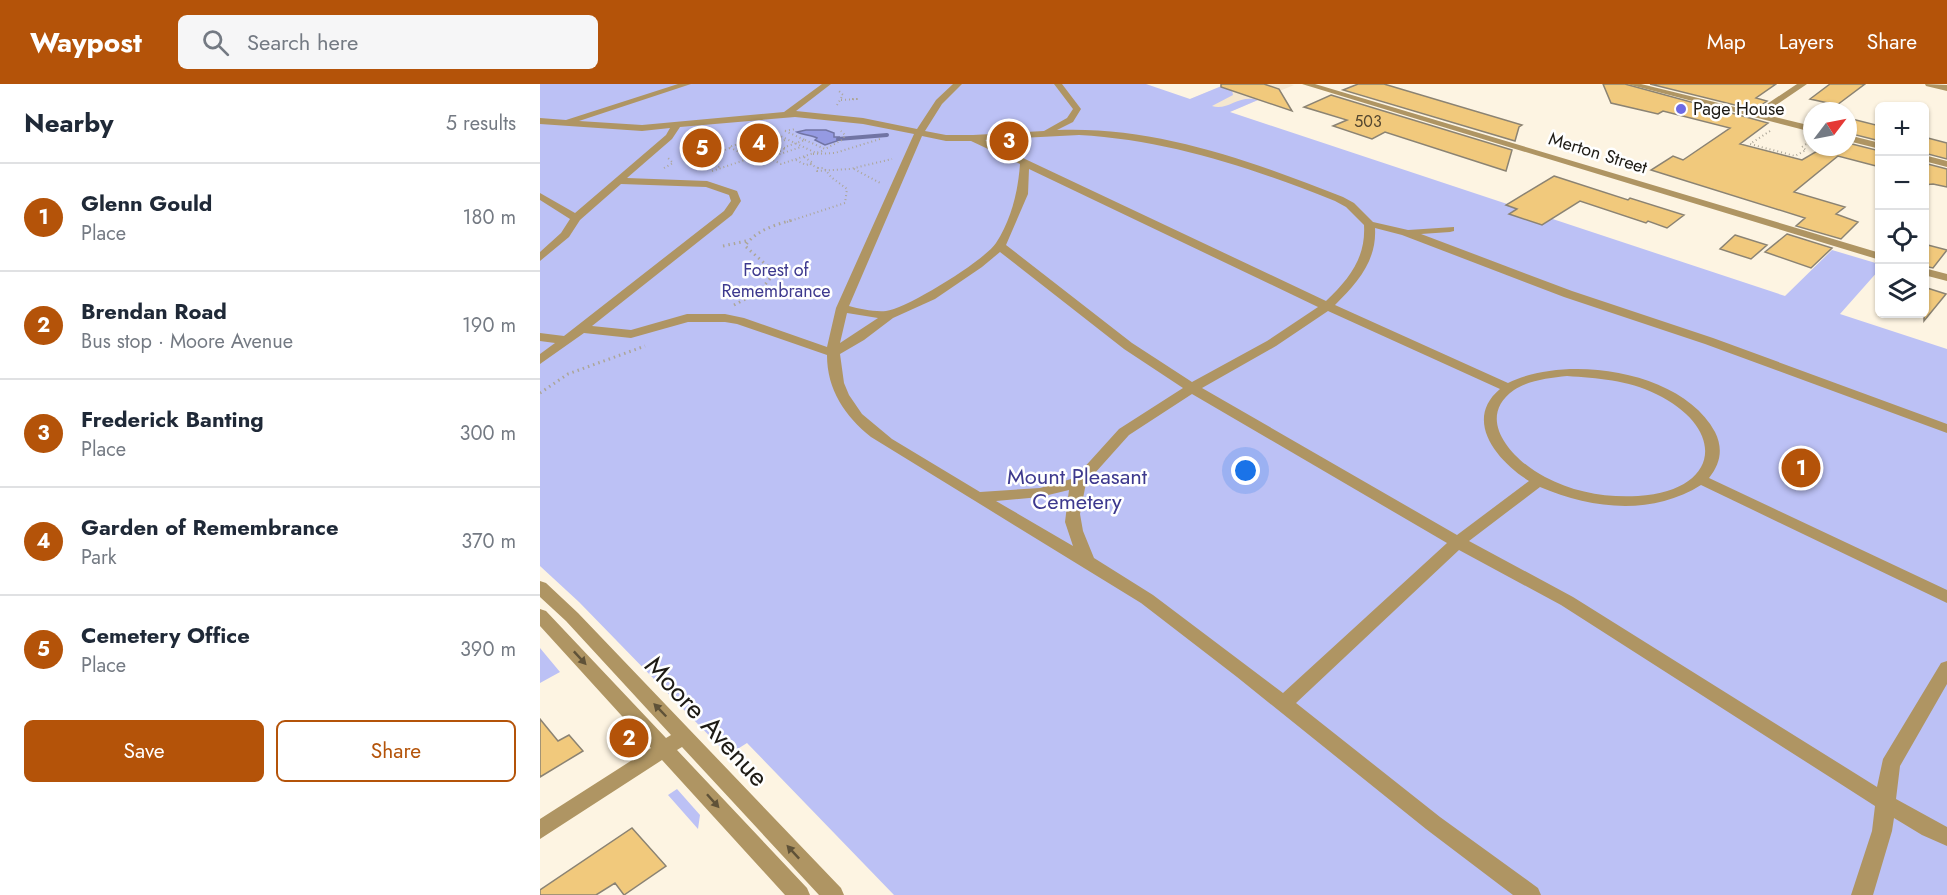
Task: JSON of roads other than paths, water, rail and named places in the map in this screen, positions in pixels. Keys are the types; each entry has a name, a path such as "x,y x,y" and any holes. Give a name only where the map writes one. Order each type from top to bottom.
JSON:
{"street":[{"path":"540,131 687,84"},
{"path":"958,84 939,102 920,133 842,308 833,336 833,352 836,387 850,408 862,422 889,442 1145,597 1286,703 1490,867 1530,895"},
{"path":"1042,133 1070,120 1077,109 1058,84"},
{"name":"Merton Street","path":"1306,84 1875,255"},
{"path":"1631,84 1803,127"},
{"path":"1756,116 1803,84"},
{"path":"1929,84 1947,88"},
{"path":"791,114 825,87"},
{"path":"540,121 642,128 791,114 863,121 946,138 1042,133 1126,135 1196,149 1340,199 1350,205 1369,224 1406,232 1568,294 1709,341 1947,429"},
{"path":"540,258 565,235 576,218 669,137 676,126"},
{"path":"913,149 946,138"},
{"path":"973,138 1260,276 1329,305 1509,388"},
{"path":"1857,140 1875,145"},
{"path":"1929,159 1947,164"},
{"path":"581,329 631,334 687,318 708,317 740,321 833,352 860,337 889,315 931,296 978,265 1000,246 1023,194 1025,163"},
{"path":"540,360 728,213 736,201 733,193 707,184 618,181"},
{"path":"540,196 576,218"},
{"path":"1087,561 1073,528 1072,504 1079,481 1117,438 1154,411 1273,342 1329,305 1355,278 1367,255 1370,240 1369,224"},
{"path":"1406,232 1450,229"},
{"path":"1000,246 1029,266 1128,346 1192,388 1458,542 1567,601 1929,829 1947,837"},
{"path":"1929,273 1947,278"},
{"path":"842,308 861,313 889,315"},
{"path":"540,337 566,340"},
{"path":"1556,374 1603,374 1639,382 1671,397 1697,416 1712,438 1714,460 1702,480 1679,494 1647,501 1611,501 1573,494 1539,480 1512,462 1495,442 1489,421 1494,403 1509,388 1534,377 1556,374"},
{"path":"1286,703 1458,542 1539,480"},
{"path":"1702,480 1947,597"},
{"path":"977,497 1036,495 1079,481"},
{"name":"Moore Avenue","path":"540,587 834,895"},
{"name":"Moore Avenue","path":"540,615 799,895"},
{"path":"1862,895 1882,831 1890,765 1947,668"},
{"path":"540,830 684,736"}],"waterway":[{"path":"838,139 887,135"}],"place":[{"name":"Page House","path":"1681,109"},
{"name":"Frederick Banting","path":"1009,141"},
{"name":"Garden of Remembrance","path":"759,143"},
{"name":"Cemetery Office","path":"702,148"},
{"name":"Glenn Gould","path":"1801,468"},
{"name":"Brendan Road","path":"629,738"}],"park label":[{"name":"Forest of Remembrance","path":"776,280"},
{"name":"Mount Pleasant Cemetery","path":"1077,488"}]}
